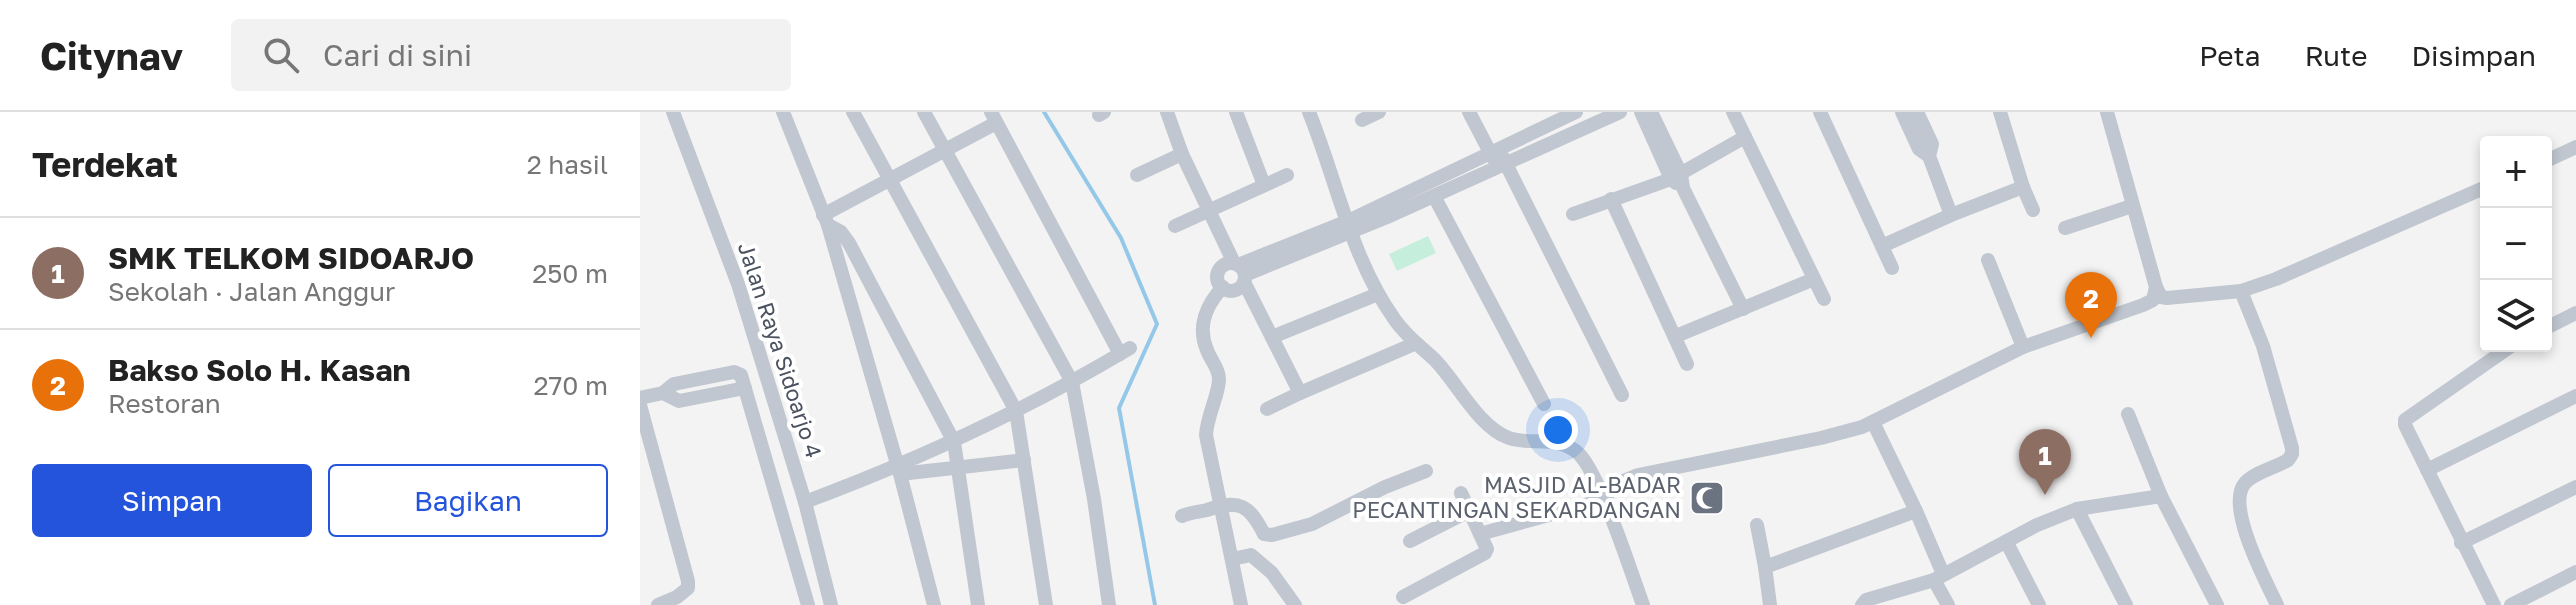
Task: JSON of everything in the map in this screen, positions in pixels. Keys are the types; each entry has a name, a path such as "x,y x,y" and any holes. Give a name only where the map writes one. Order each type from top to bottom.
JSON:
{"street":[{"name":"Jalan Raya Sidoarjo 4","path":"673,112 738,284 805,502 831,605"},
{"path":"783,112 825,220 899,471 934,605"},
{"path":"853,112 1016,411 1046,605"},
{"path":"924,112 1072,382 1094,499 1109,605"},
{"path":"1167,112 1182,154 1300,393"},
{"path":"1236,112 1264,185"},
{"path":"1309,112 1349,226 1378,294 1414,344 1434,360 1489,426 1509,438 1568,445 1579,454 1587,464 1603,500 1643,605"},
{"path":"1362,120 1379,112"},
{"path":"1469,112 1494,149 1622,395"},
{"path":"1349,226 1546,118 1576,112"},
{"path":"1240,271 1349,226 1434,196 1620,112"},
{"path":"1641,112 1743,309"},
{"path":"1651,112 1678,181"},
{"path":"1733,112 1824,299"},
{"path":"1820,112 1892,268"},
{"path":"1902,112 1919,149 1929,156"},
{"path":"1917,112 1932,144 1929,156 1951,215"},
{"path":"2000,112 2033,210"},
{"path":"2107,112 2161,297 2241,291 2297,271 2480,190"},
{"path":"805,502 899,471 1072,382 1125,351 994,117 825,220"},
{"path":"1573,214 1611,199 1678,181 1745,137"},
{"path":"2552,158 2576,147"},
{"path":"1137,175 1182,154"},
{"path":"1175,226 1287,175"},
{"path":"1882,246 2023,187"},
{"path":"1434,196 1544,404"},
{"path":"1611,199 1687,364"},
{"path":"2065,228 2132,206"},
{"path":"825,220 841,232 849,243 954,442 978,605"},
{"path":"1988,260 2023,347"},
{"path":"1228,263 1240,271 1235,290 1219,283 1219,271 1228,263"},
{"path":"1676,336 1814,279"},
{"path":"1223,287 1209,304 1203,333 1219,378 1207,417 1206,435 1241,605"},
{"path":"1480,534 1603,500 1616,484 1638,475 1808,441 1873,422 2023,347 2143,305 2153,300 2156,287"},
{"path":"2241,291 2263,346 2292,448 2288,460 2248,480 2241,488 2239,500 2250,547 2277,605"},
{"path":"1272,337 1378,294"},
{"path":"2552,325 2576,313"},
{"path":"1267,409 1414,344"},
{"path":"2494,605 2405,425 2406,416 2502,352"},
{"path":"640,398 663,393 674,384 734,372 741,375 808,605"},
{"path":"2427,470 2576,396"},
{"path":"640,405 688,581 681,601 658,605"},
{"path":"2128,414 2161,496 2217,605"},
{"path":"1873,422 1916,511 1948,605"},
{"path":"759,437 783,432"},
{"path":"899,471 1024,460"},
{"path":"1182,516 1220,505 1242,506 1252,513 1264,534 1272,535 1312,524 1385,487 1426,471"},
{"path":"2461,543 2576,487"},
{"path":"1403,597 1485,553 1487,549 1461,493"},
{"path":"1863,603 1939,577 2037,525 2077,509 2161,496"},
{"path":"2077,509 2126,605"},
{"path":"1410,541 1469,511"},
{"path":"1765,567 1916,511"},
{"path":"1757,525 1770,605"},
{"path":"2007,543 2039,605"},
{"path":"1233,566 1254,567 1258,562 1272,573 1295,605"},
{"path":"2511,605 2576,572"}],"green space":[{"path":"1428,236 1436,253 1397,271 1389,254"}],"waterway":[{"path":"1044,112 1121,238 1157,324 1119,408 1155,605"}],"place":[{"name":"Bakso Solo H. Kasan","path":"2091,338"},
{"name":"SMK TELKOM SIDOARJO","path":"2045,495"},
{"name":"MASJID AL-BADAR PECANTINGAN SEKARDANGAN","path":"1707,498"}]}
